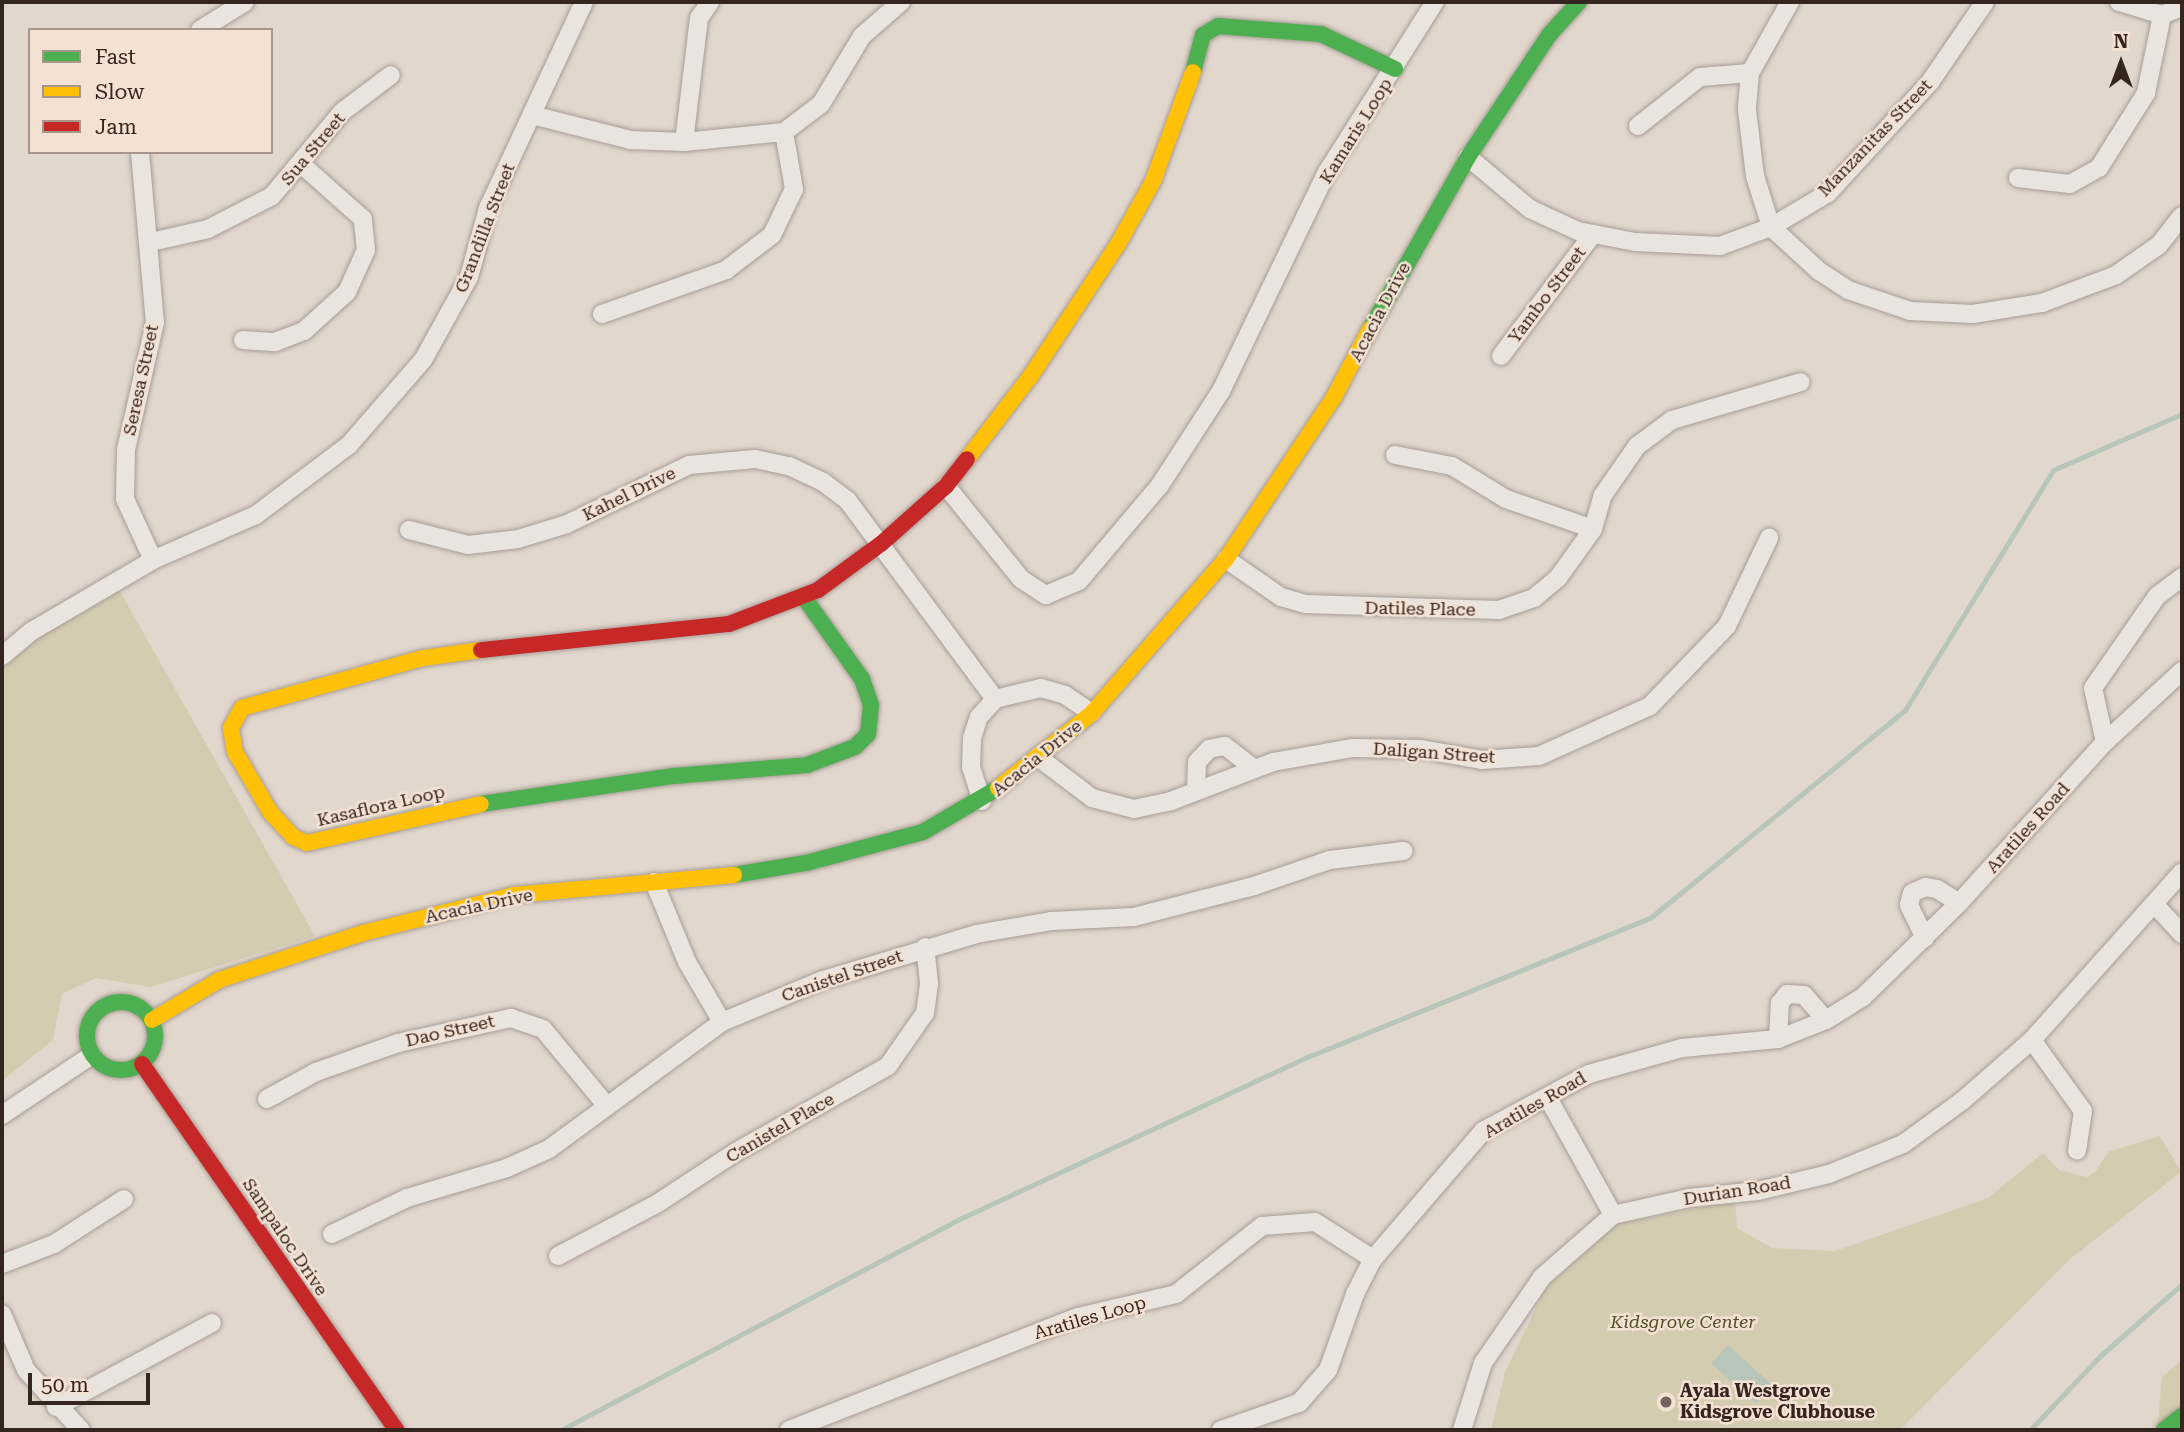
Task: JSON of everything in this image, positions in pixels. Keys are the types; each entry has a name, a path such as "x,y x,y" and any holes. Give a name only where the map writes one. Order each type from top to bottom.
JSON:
{"street":[{"path":"203,28 245,2"},
{"name":"Grandilla Street","path":"2,656 32,631 153,560 256,515 349,445 423,360 469,277 488,208 584,2"},
{"path":"684,142 699,18 710,2"},
{"path":"532,115 631,140 684,142 784,132 821,104 862,36 901,2"},
{"path":"1395,69 1436,2"},
{"name":"Acacia Drive","path":"152,1020 219,980 363,933 514,895 654,882 806,863 923,832 982,801 1092,713 1226,559 1334,397 1422,232 1468,157 1549,35 1579,2"},
{"path":"1790,2 1750,73 1747,110 1755,176 1771,227 1819,271 1848,290 1910,311 1973,314 2042,303 2116,275 2159,246 2182,216"},
{"name":"Manzanitas Street","path":"1468,157 1530,209 1593,234 1635,242 1720,246 1771,227 1828,193 1930,82 1985,2"},
{"path":"2119,2 2162,15 2182,8"},
{"path":"2018,178 2070,184 2099,168 2146,93 2162,15"},
{"name":"Kamaris Loop","path":"882,543 946,486 1030,377 1118,244 1153,181 1183,109 1203,35 1218,26 1321,34 1395,69 1327,172 1221,391 1160,485 1079,581 1046,595 1021,579 946,486"},
{"path":"1637,126 1700,77 1750,73"},
{"name":"Sua Street","path":"151,242 208,229 272,196 342,113 391,75"},
{"path":"602,314 726,270 772,235 794,189 784,132"},
{"name":"Seresa Street","path":"141,154 151,242 155,322 126,450 125,499 153,560"},
{"path":"243,340 275,342 304,331 347,292 366,250 363,219 301,164"},
{"name":"Yambo Street","path":"1501,356 1593,234"},
{"name":"Datiles Place","path":"1226,559 1281,597 1305,604 1499,610 1534,598 1558,578 1593,529 1603,495 1637,446 1672,420 1801,382"},
{"path":"1395,455 1452,466 1506,499 1593,529"},
{"name":"Kahel Drive","path":"409,530 468,545 519,539 567,524 689,466 755,459 789,466 823,482 848,502 882,543 995,699"},
{"name":"Daligan Street","path":"1038,757 1092,798 1134,809 1196,791 1254,769 1352,748 1421,749 1482,760 1539,756 1598,732 1650,706 1727,626 1769,538"},
{"name":"Kasaflora Loop","path":"803,596 862,680 871,705 868,734 855,747 807,765 674,776 456,808 307,843 293,837 270,812 235,752 231,728 242,708 423,657 568,638 729,624 818,590 882,543"},
{"path":"2105,742 2093,688 2157,596 2182,578"},
{"name":"Aratiles Road","path":"1221,1430 1299,1402 1328,1370 1354,1294 1373,1259 1483,1131 1589,1074 1682,1048 1778,1039 1826,1020 1863,997 1959,903 2105,742 2182,671"},
{"path":"982,801 971,767 972,738 979,717 995,699 1041,688 1065,695 1092,713"},
{"path":"1196,791 1197,762 1209,749 1225,746 1254,769"},
{"name":"Canistel Street","path":"332,1234 407,1198 507,1168 549,1149 722,1022 823,980 925,947 1051,921 1134,916 1174,909 1330,860 1403,852"},
{"name":"Durian Road","path":"1462,1430 1483,1363 1542,1277 1613,1214 1689,1198 1758,1191 1841,1169 1903,1143 1962,1101 2032,1040 2182,872"},
{"path":"654,882 687,962 722,1022"},
{"path":"1925,938 1909,905 1912,893 1925,887 1937,889 1959,903"},
{"path":"2155,905 2182,934"},
{"name":"Canistel Place","path":"558,1256 659,1203 736,1152 888,1066 925,1013 929,983 925,947"},
{"path":"1778,1039 1780,1003 1787,994 1804,995 1826,1020"},
{"path":"109,1004 138,1005 152,1020 156,1042 142,1064 117,1071 92,1055 88,1028 109,1004"},
{"name":"Dao Street","path":"267,1099 316,1072 398,1043 510,1018 543,1029 607,1106"},
{"path":"2032,1040 2083,1111 2077,1151"},
{"path":"2,1115 92,1055"},
{"name":"Sampaloc Drive","path":"142,1064 333,1342 397,1430"},
{"path":"1548,1098 1613,1214"},
{"path":"2,1264 54,1244 124,1199"},
{"name":"Aratiles Loop","path":"789,1430 1078,1317 1176,1294 1262,1226 1315,1222 1373,1259"},
{"path":"2,1314 26,1370 56,1407 81,1430"},
{"path":"56,1407 212,1323"},
{"path":"2164,1430 2182,1416"}],"green space":[{"path":"118,588 315,936 151,987 96,978 62,994 53,1040 2,1081 2,663 34,637"},
{"name":"Kidsgrove Center","path":"2160,1136 2181,1172 2070,1259 1900,1430 1491,1430 1505,1372 1546,1287 1617,1224 1735,1201 1737,1228 1772,1248 1835,1251 1988,1198 2043,1153 2059,1170 2087,1177 2096,1171 2108,1152"},
{"path":"2182,1360 2182,1430 2157,1430 2162,1377"}],"shaded area":[{"path":"1728,1345 1773,1385 1756,1404 1711,1364"}],"waterway":[{"path":"561,1430 964,1217 1310,1056 1650,918 1905,710 2053,470 2182,414"},
{"path":"2030,1430 2100,1356 2182,1284"}],"traffic: fast":[{"path":"1370,329 1468,157 1549,35 1579,2"},
{"path":"1193,72 1203,35 1218,26 1321,34 1395,69"},
{"path":"481,804 674,776 807,765 855,747 868,734 871,705 862,679 803,596"},
{"path":"734,875 806,863 923,832 998,788"},
{"path":"114,1002 128,1002 140,1007 150,1017 155,1036 150,1055 140,1065 128,1070 114,1070 102,1065 92,1055 87,1043 87,1029 92,1017 102,1007 114,1002"},
{"path":"2164,1430 2182,1416"}],"traffic: slow":[{"path":"967,459 1030,377 1118,244 1153,181 1193,72"},
{"path":"998,788 1092,713 1226,559 1334,397 1370,329"},
{"path":"481,650 423,658 242,708 231,728 235,752 270,812 293,837 307,843 481,804"},
{"path":"152,1020 219,980 363,933 514,895 734,875"}],"traffic: jam":[{"path":"481,650 729,624 818,590 882,543 946,486 967,459"},
{"path":"142,1064 396,1430"}],"place":[{"name":"Ayala Westgrove Kidsgrove Clubhouse","path":"1666,1402"}]}
